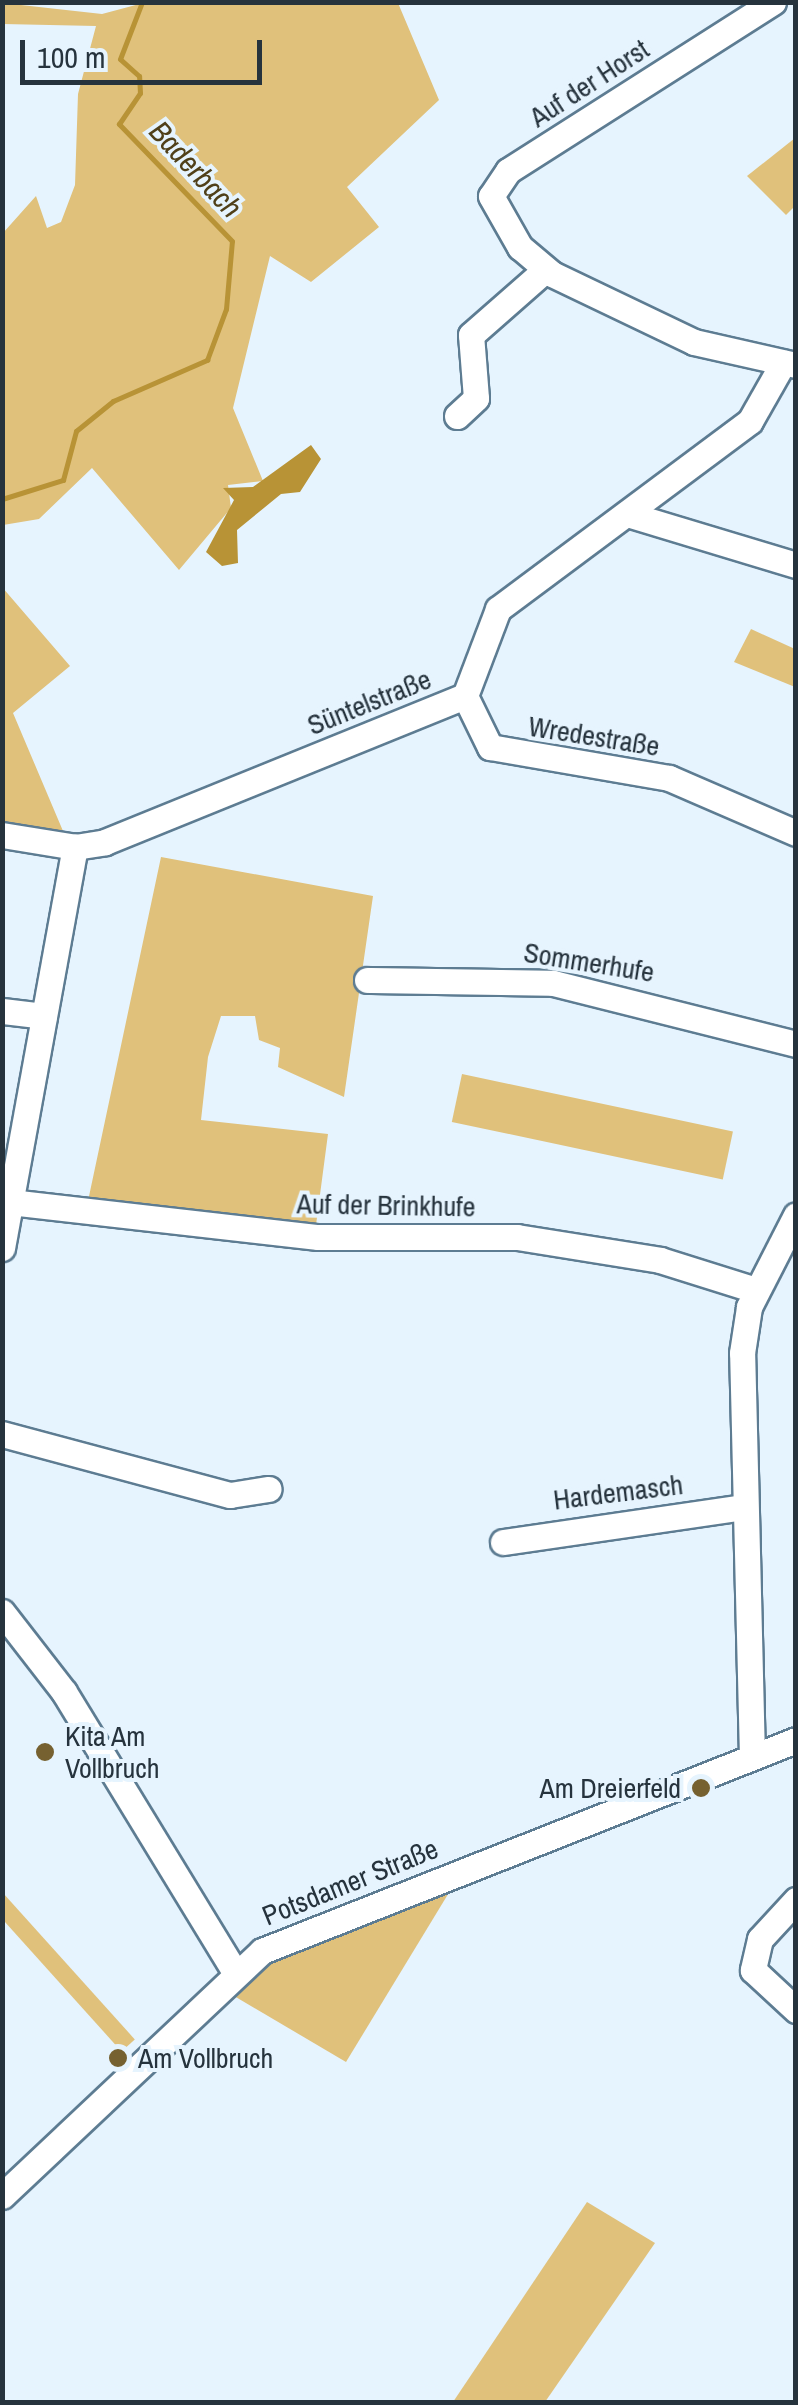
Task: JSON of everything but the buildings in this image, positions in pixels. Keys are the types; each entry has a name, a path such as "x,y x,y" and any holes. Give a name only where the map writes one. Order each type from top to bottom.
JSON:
{"street":[{"name":"Auf der Horst","path":"545,270 494,208 491,188 773,2"},
{"path":"457,416 476,398 470,336 545,270 694,342 789,364"},
{"name":"Süntelstraße","path":"75,848 465,696 498,609 750,420 789,364"},
{"path":"627,514 796,565"},
{"name":"Wredestraße","path":"465,696 490,747 669,778 796,833"},
{"path":"2,835 75,848 2,1248"},
{"name":"Sommerhufe","path":"367,980 553,983 796,1044"},
{"path":"2,1010 44,1016"},
{"name":"Auf der Brinkhufe","path":"10,1202 318,1237 517,1237 660,1260 756,1290"},
{"path":"752,1757 742,1507 742,1353 756,1290 796,1215"},
{"path":"2,1434 211,1491 269,1489"},
{"name":"Hardemasch","path":"503,1542 742,1507"},
{"path":"2,1612 64,1692 233,1970"},
{"name":"Potsdamer Straße","path":"2,2196 233,1970 314,1925 796,1740"},
{"path":"796,1900 760,1939 753,1970 796,2010"}],"shaded area":[{"path":"147,2 398,3 439,100 347,187 379,227 311,282 270,256 233,408 263,481 228,485 231,508 179,570 92,468 39,519 3,525 3,233 36,196 47,228 61,222 75,185 78,94 96,26 3,24 3,3 102,14"},
{"path":"795,138 795,206 786,215 747,176"},
{"path":"311,445 321,459 300,492 281,494 237,530 238,563 222,566 206,552 234,500 223,488 253,487"},
{"path":"2,587 70,666 13,713 63,831 3,825"},
{"path":"751,629 795,649 795,687 734,662"},
{"path":"161,857 373,896 344,1097 278,1067 280,1048 259,1040 255,1016 221,1016 208,1057 201,1120 328,1134 316,1225 88,1201"},
{"path":"462,1074 733,1132 723,1180 452,1122"},
{"path":"453,1886 346,2062 229,1993 274,1958"},
{"path":"3,1893 135,2039 121,2051 2,1919"},
{"path":"587,2202 655,2243 545,2402 453,2402"}],"waterway":[{"name":"Baderbach","path":"2,499 63,480 76,431 113,401 207,360 226,309 232,241 119,124 140,93 139,76 120,59 142,2"}],"place":[{"name":"Kita Am Vollbruch","path":"45,1752"},
{"name":"Am Dreierfeld","path":"701,1788"},
{"name":"Am Vollbruch","path":"118,2058"}]}
